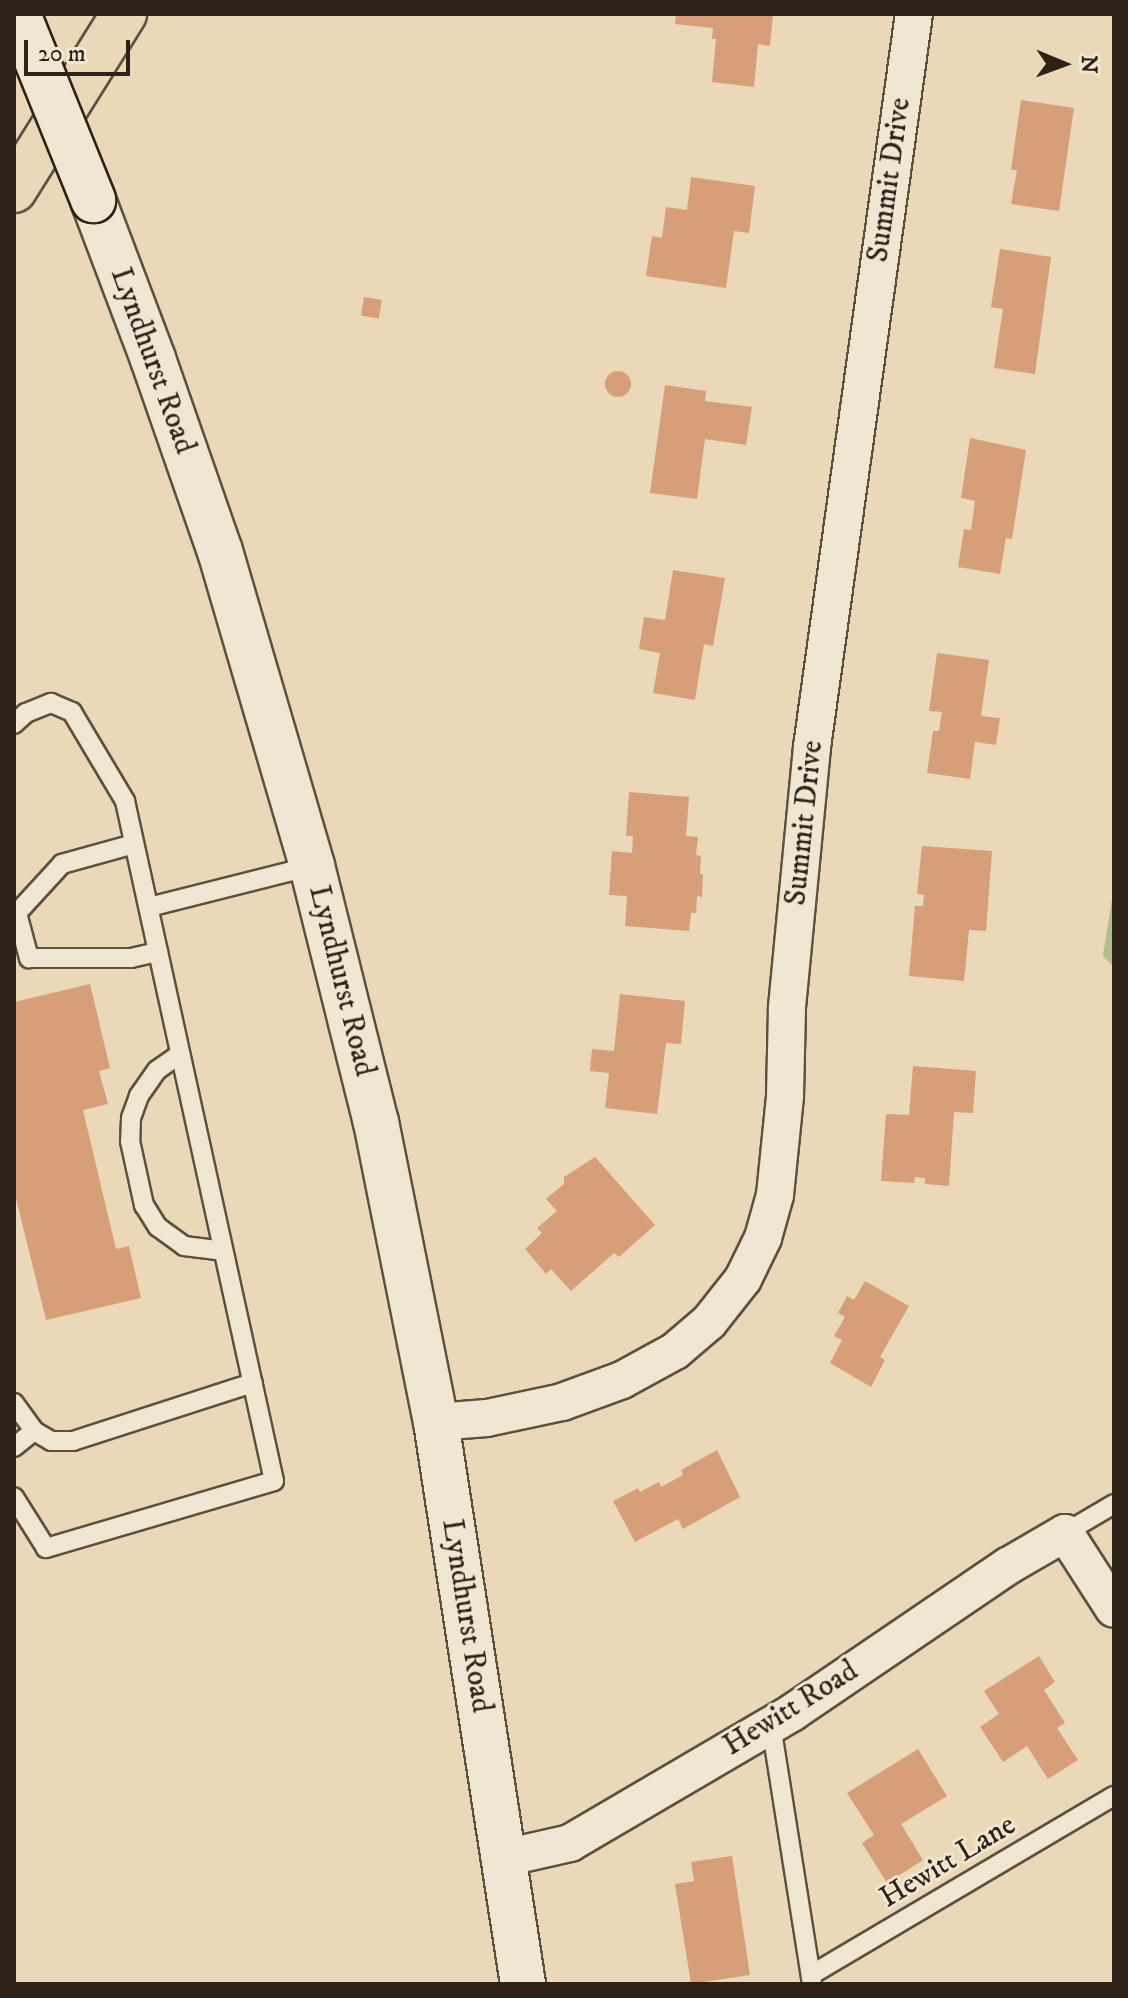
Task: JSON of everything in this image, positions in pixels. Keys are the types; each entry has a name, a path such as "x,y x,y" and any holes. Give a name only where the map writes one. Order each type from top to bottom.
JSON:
{"highway":[{"path":"14,190 124,14"}],"main road":[{"name":"Lyndhurst Road","path":"18,14 153,359 220,551 312,866 376,1122 436,1422 523,1984"}],"street":[{"name":"Summit Drive","path":"436,1422 487,1418 562,1402 622,1380 675,1351 709,1322 743,1279 763,1238 775,1195 781,1139 787,1007 812,747 914,14"},
{"name":"Hewitt Road","path":"504,1858 570,1843 771,1725 1008,1566 1065,1533"},
{"path":"1065,1533 1114,1609"}],"lane":[{"path":"14,724 38,706 51,703 72,712 125,801 274,1481 46,1548 14,1497"},
{"path":"134,844 62,864 17,913 29,958 131,958 158,952"},
{"path":"149,907 312,866"},
{"path":"180,1054 157,1070 139,1096 131,1118 130,1141 144,1205 158,1227 184,1246 223,1251"},
{"path":"14,1403 34,1431 51,1441 73,1441 253,1383"},
{"path":"14,1447 34,1431"},
{"path":"1065,1533 1114,1504"},
{"name":"Hewitt Lane","path":"771,1725 812,1980 1114,1796"}],"green space":[{"path":"1114,886 1114,967 1103,956"}],"building":[{"path":"676,14 773,14 770,46 758,44 754,87 712,82 716,39 712,39 713,28 675,24"},
{"path":"1021,100 1074,108 1059,211 1011,204 1017,170 1011,170"},
{"path":"691,177 755,186 749,233 734,231 726,288 646,276 652,236 662,238 666,207 687,210"},
{"path":"1000,249 1051,257 1035,374 994,368 1003,309 991,307"},
{"path":"364,297 382,300 379,319 361,316"},
{"path":"618,371 627,375 631,384 627,393 618,397 609,393 605,384 609,375"},
{"path":"665,385 706,391 705,401 752,407 746,445 705,439 697,499 650,493"},
{"path":"970,438 1026,450 1012,539 1006,538 1000,574 958,567 964,529 971,530 975,501 961,498"},
{"path":"673,570 725,578 713,646 704,644 695,700 653,693 660,653 639,649 644,617 665,620"},
{"path":"937,653 989,660 981,716 1000,718 996,745 975,742 970,779 927,773 933,731 939,731 942,712 929,711"},
{"path":"629,792 689,797 686,836 698,837 696,855 701,856 700,874 703,874 702,897 697,896 696,913 691,913 689,931 625,926 627,896 609,895 612,851 632,853 633,836 626,836"},
{"path":"922,846 992,851 986,931 969,930 964,981 909,976 915,906 923,906 924,895 917,894"},
{"path":"90,984 110,1068 99,1071 108,1104 83,1110 116,1249 129,1246 141,1298 46,1320 14,1190 14,1002"},
{"path":"620,994 685,1001 681,1044 666,1043 657,1114 605,1108 609,1073 590,1071 592,1049 614,1051"},
{"path":"913,1066 976,1071 973,1113 954,1112 949,1186 925,1184 925,1178 915,1177 914,1183 881,1181 886,1114 909,1115"},
{"path":"595,1157 655,1225 619,1257 614,1253 571,1291 551,1269 546,1274 525,1249 542,1233 537,1228 557,1211 546,1199 564,1184 564,1177"},
{"path":"865,1281 909,1306 880,1357 885,1360 871,1387 830,1363 842,1340 834,1336 845,1317 838,1313 847,1296 854,1300"},
{"path":"717,1450 740,1497 683,1529 678,1519 635,1542 613,1501 638,1488 640,1492 659,1482 661,1487 683,1475 681,1470"},
{"path":"1039,1656 1055,1682 1044,1690 1065,1723 1057,1728 1078,1760 1048,1779 1027,1746 1003,1762 980,1727 999,1714 984,1691"},
{"path":"918,1749 947,1796 901,1824 923,1860 887,1883 862,1843 874,1835 847,1793"},
{"path":"732,1856 750,1975 691,1984 675,1884 694,1881 691,1862"}]}
